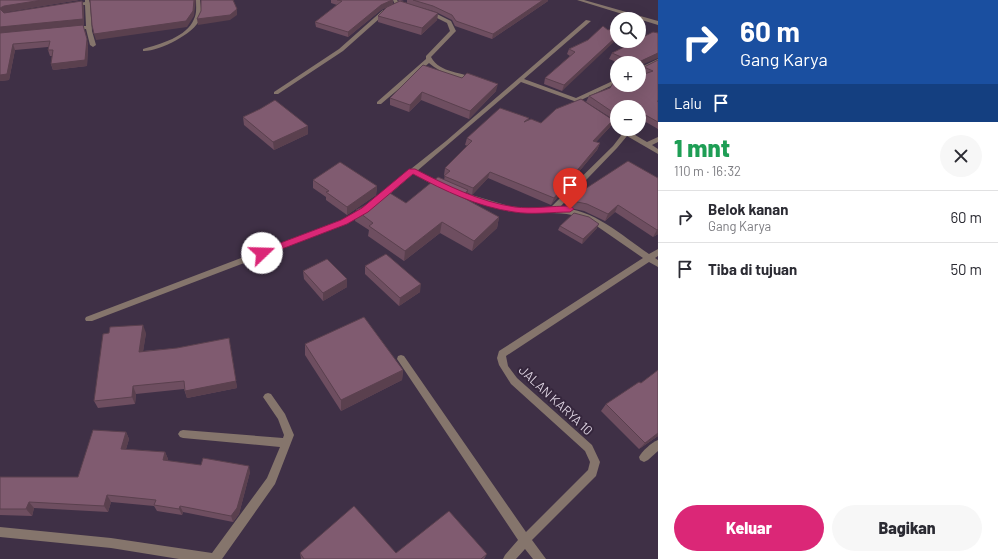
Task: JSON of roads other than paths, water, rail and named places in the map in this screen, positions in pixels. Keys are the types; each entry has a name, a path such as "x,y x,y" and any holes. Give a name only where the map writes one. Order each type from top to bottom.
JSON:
{"street":[{"path":"145,50 169,42 189,30 199,20 200,6 198,0"},
{"path":"276,93 341,50 396,2 408,0"},
{"path":"579,0 658,23"},
{"path":"65,6 87,2 88,27 93,45"},
{"path":"396,2 410,7"},
{"path":"379,103 429,60 428,57 453,31 449,22 423,11"},
{"path":"89,319 344,222 373,204 588,21"},
{"path":"65,29 88,27"},
{"path":"429,60 437,67 478,82"},
{"path":"646,67 658,61"},
{"path":"520,80 576,100 593,111"},
{"path":"576,100 610,84"},
{"path":"499,89 506,92"},
{"path":"599,115 610,122"},
{"path":"553,209 615,146 620,136"},
{"path":"632,136 658,152"},
{"path":"647,145 658,139"},
{"path":"412,171 451,190 497,206 516,210 570,209 591,218 658,264"},
{"path":"650,258 658,252"},
{"name":"JALAN KARYA 10","path":"525,540 592,473 595,462 589,448 514,381 504,368 501,360 502,354 650,258"},
{"path":"401,359 525,540 540,559"},
{"path":"0,532 111,543 214,559 271,481 289,435 282,417 268,397"},
{"path":"183,434 286,443"},
{"path":"644,457 658,445"},
{"path":"509,559 525,540"}]}
